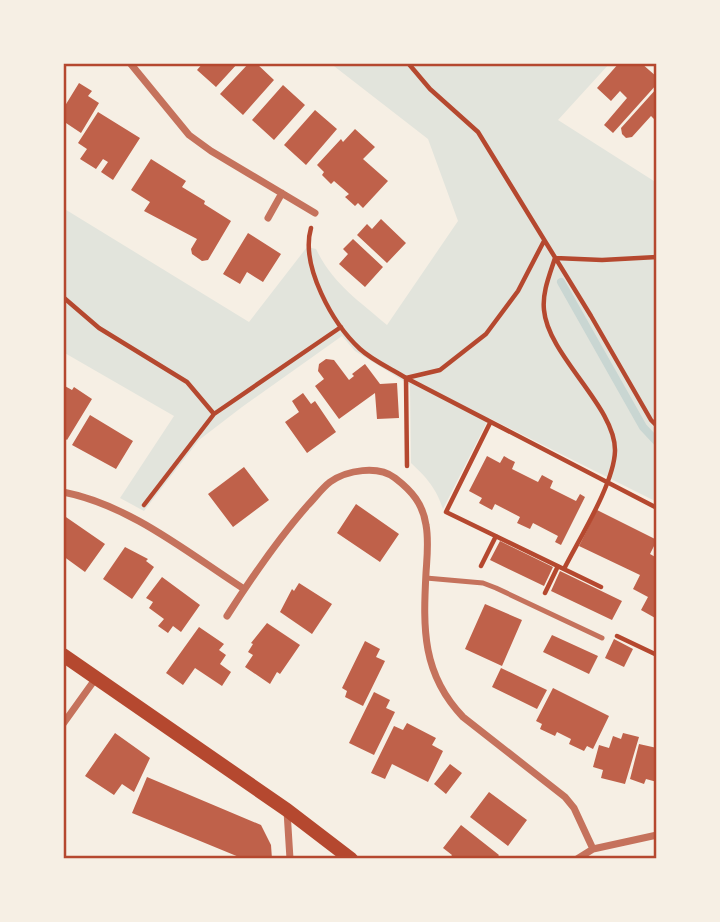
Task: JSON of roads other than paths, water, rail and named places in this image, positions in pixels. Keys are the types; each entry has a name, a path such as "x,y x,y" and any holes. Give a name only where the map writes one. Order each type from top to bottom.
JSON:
{"main road":[{"path":"63,655 287,810 351,859"}],"street":[{"path":"130,63 189,135 211,152 315,213"},
{"path":"268,218 282,193"},
{"path":"227,616 281,535 328,483 347,473 369,471 390,475 418,499 426,523 428,543 425,639 431,664 445,694 463,717 565,797 574,808 593,849"},
{"path":"63,492 83,496 133,518 244,589"},
{"path":"63,724 96,678"},
{"path":"287,810 290,859"},
{"path":"577,859 593,849 657,835"}],"lane":[{"path":"426,578 496,587 602,638"}],"waterway":[{"path":"561,282 643,427 657,442"}]}
